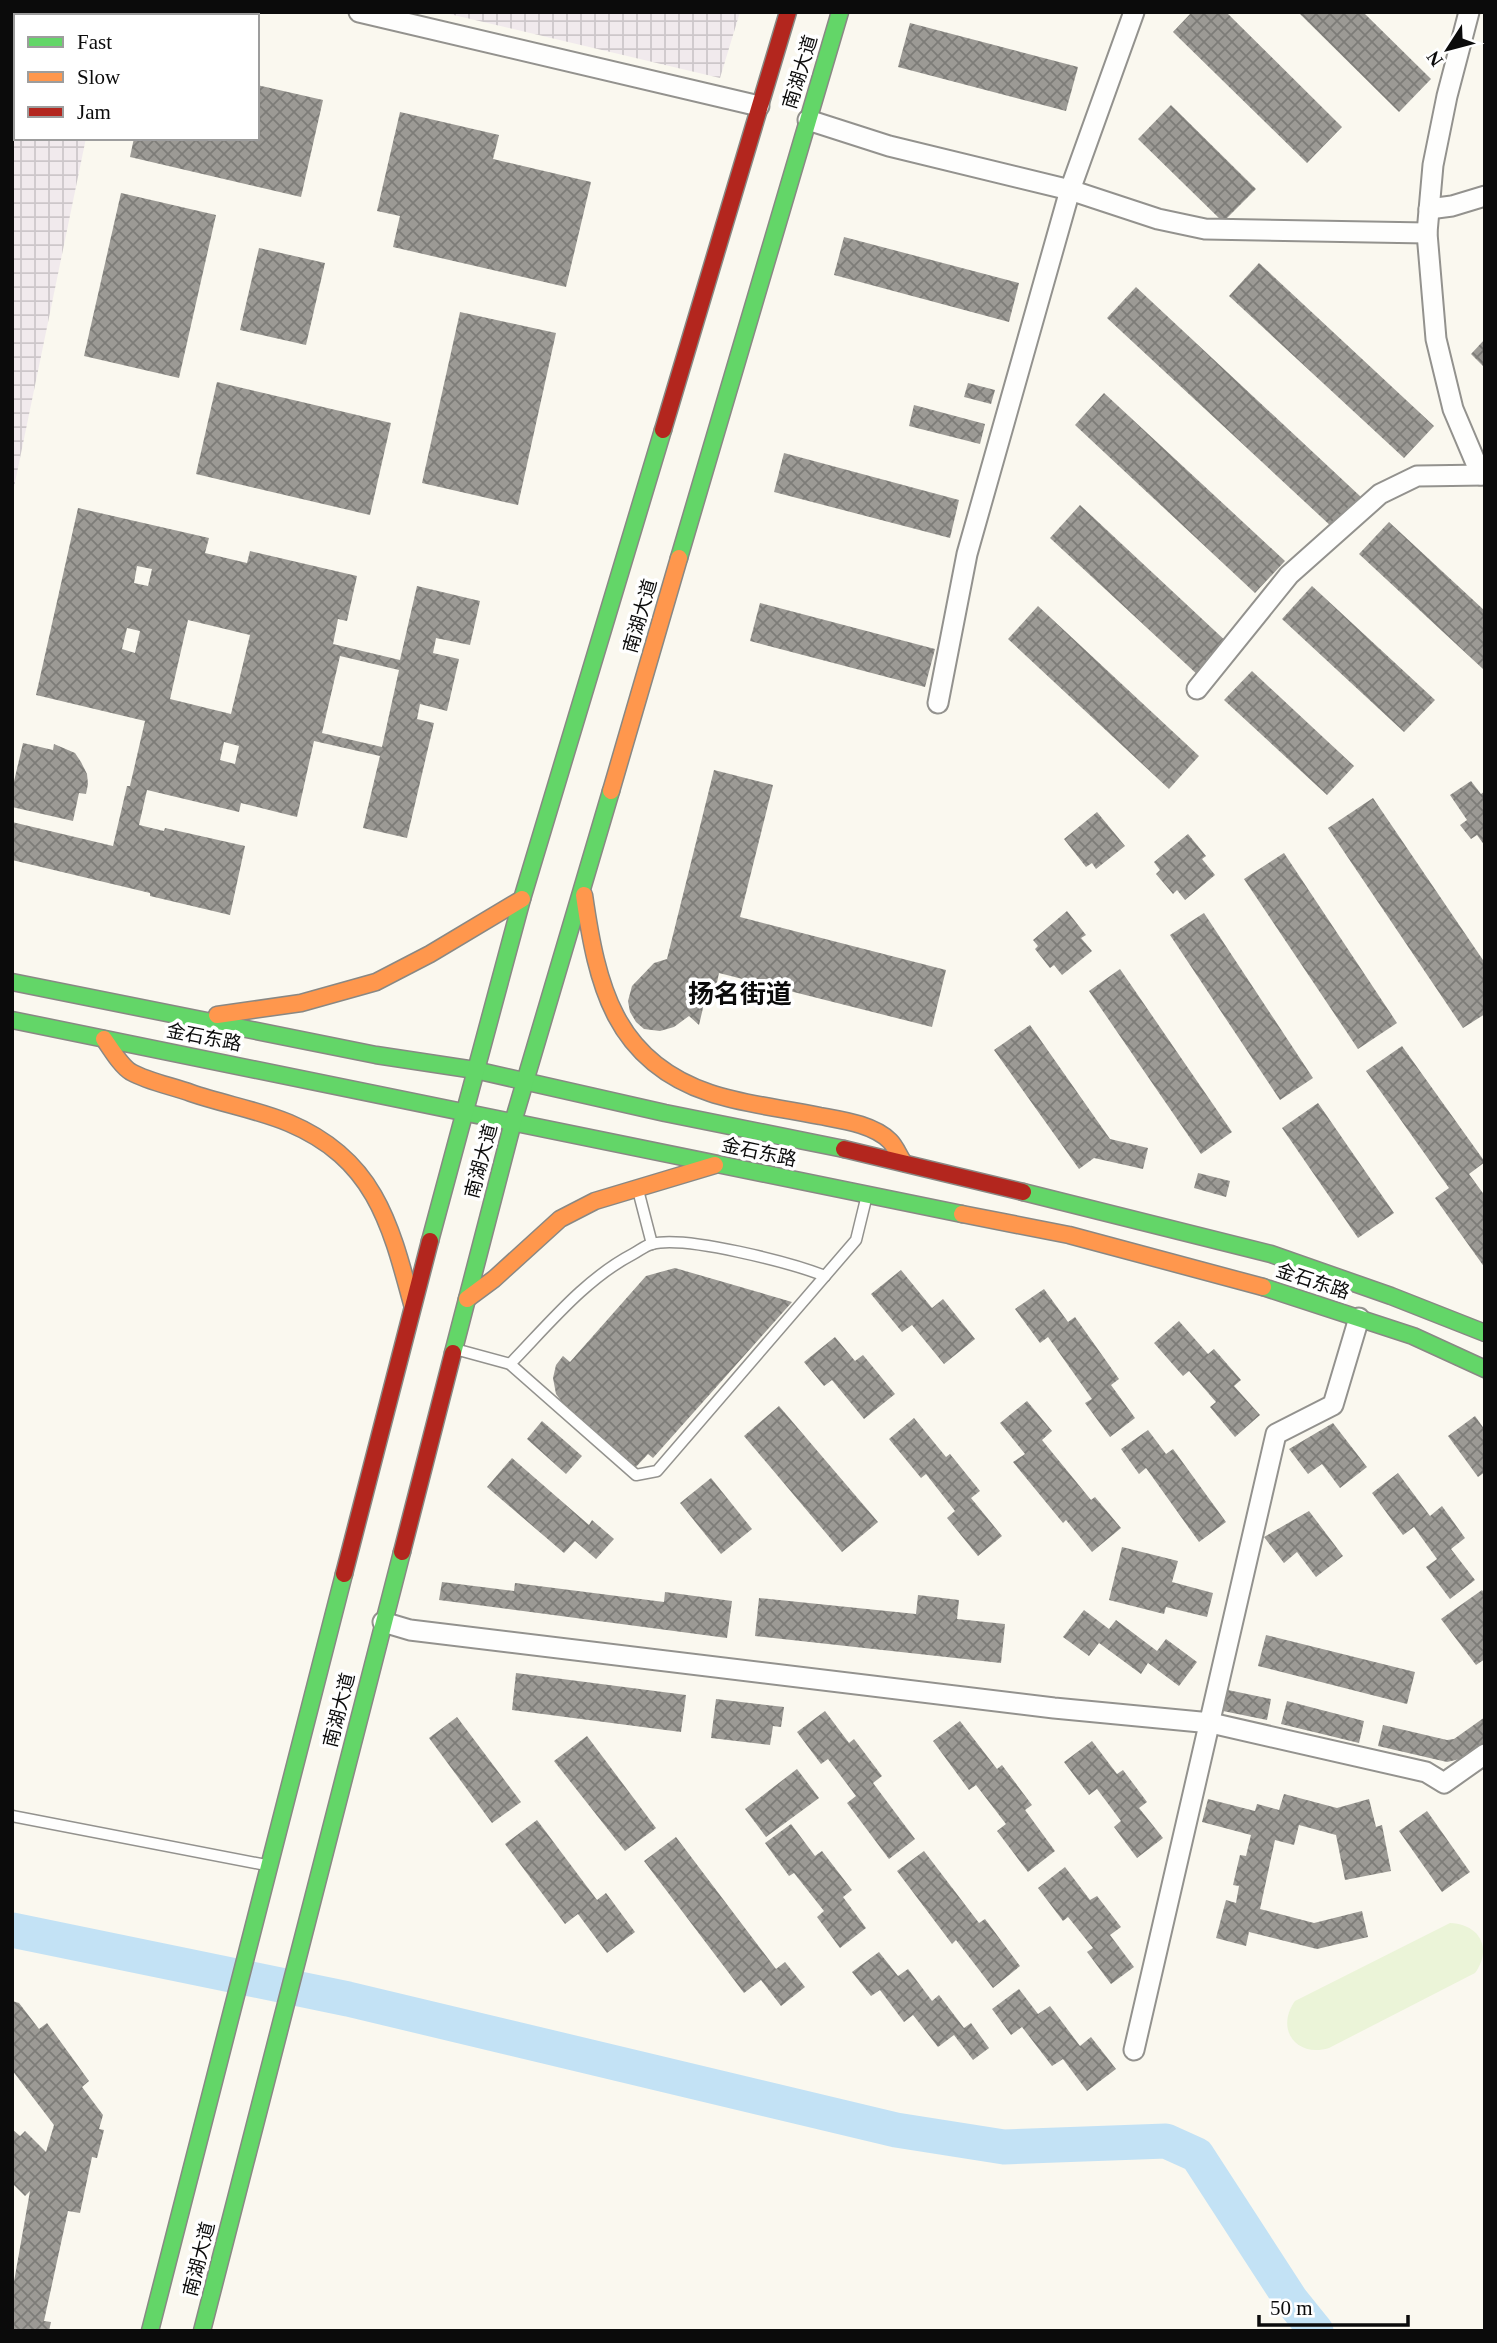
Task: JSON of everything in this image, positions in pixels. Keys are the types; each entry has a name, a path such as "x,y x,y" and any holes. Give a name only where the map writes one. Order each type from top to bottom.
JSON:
{"main road":[{"name":"南湖大道","path":"150,2331 463,1112 522,899 788,12"},
{"name":"南湖大道","path":"202,2331 524,1082 840,12"},
{"path":"583,883 588,930 606,1000 630,1044 667,1075 708,1092 849,1122 888,1139 904,1163"},
{"path":"190,1018 301,1003 376,982 430,954 522,899"},
{"name":"金石东路","path":"12,982 376,1055 475,1070 904,1163 1271,1254 1391,1296 1485,1333"},
{"name":"金石东路","path":"12,1020 1069,1235 1251,1283 1359,1318 1413,1336 1485,1370"},
{"path":"104,1039 129,1071 202,1097 287,1122 312,1134 351,1164 377,1198 395,1240 412,1307"},
{"path":"467,1299 494,1279 560,1219 595,1201 716,1165"}],"street":[{"path":"359,12 760,106"},
{"path":"938,703 967,554 1070,190 1134,12"},
{"path":"1197,689 1289,575 1380,494 1417,476 1483,475 1453,409 1436,339 1427,233 1433,165 1447,96 1469,12"},
{"path":"808,120 889,146 1070,190 1158,219 1205,229 1427,233"},
{"path":"1429,209 1452,206 1485,196"},
{"path":"1134,2050 1276,1434 1333,1405 1359,1318"},
{"path":"383,1622 424,1632 1054,1708 1211,1723 1426,1772 1444,1783 1485,1754"}],"lane":[{"path":"638,1189 652,1244"},
{"path":"453,1349 510,1364 636,1475 657,1471 856,1240 867,1195"},
{"path":"510,1364 586,1286 625,1258 652,1244 686,1243 797,1265 825,1276"},
{"path":"12,1816 268,1866"}],"shaded area":[{"path":"12,12 112,12 14,14 14,140 86,140 12,497"},
{"path":"441,12 740,12 720,78"}],"green space":[{"path":"1450,1923 1469,1928 1480,1939 1483,1955 1475,1973 1329,2048 1307,2049 1292,2039 1287,2022 1295,2001"}],"building":[{"path":"1192,12 1226,12 1342,127 1307,163 1173,32"},
{"path":"1298,12 1363,12 1431,79 1399,112"},
{"path":"910,23 1078,67 1066,111 898,67"},
{"path":"259,85 323,100 301,197 130,157 134,140 259,140"},
{"path":"1171,105 1256,189 1223,222 1138,139"},
{"path":"400,112 499,135 493,159 591,182 566,287 393,247 400,216 377,211"},
{"path":"121,193 216,215 179,378 84,356"},
{"path":"844,237 1019,283 1009,322 834,275"},
{"path":"259,248 325,263 306,345 240,330"},
{"path":"1259,263 1434,426 1404,458 1229,296"},
{"path":"1136,287 1361,497 1333,528 1107,318"},
{"path":"460,312 556,333 518,505 422,483"},
{"path":"1485,339 1485,368 1471,354"},
{"path":"217,382 391,423 370,515 196,474"},
{"path":"968,383 995,390 991,404 964,397"},
{"path":"1104,393 1285,561 1255,593 1075,425"},
{"path":"914,405 985,424 980,444 909,426"},
{"path":"784,453 959,500 950,538 774,492"},
{"path":"1080,505 1230,645 1200,677 1050,538"},
{"path":"78,508 209,538 205,553 247,563 250,551 357,576 347,621 338,619 333,644 400,660 417,586 480,601 470,645 436,638 433,653 459,659 447,711 420,704 417,719 434,723 407,838 363,828 380,756 314,741 297,817 241,803 239,812 147,790 139,825 164,831 165,828 245,846 230,915 12,860 12,822 113,846 145,721 36,695","holes":["137,566 152,569 148,586 134,583","188,620 250,635 231,714 170,699","127,628 140,631 135,653 122,649","340,656 399,670 382,747 322,733","224,742 239,746 235,764 220,760"]},
{"path":"1389,522 1485,611 1483,669 1359,554"},
{"path":"1312,586 1435,700 1404,732 1282,619"},
{"path":"760,603 935,649 925,687 750,641"},
{"path":"1038,606 1199,756 1169,789 1008,639"},
{"path":"1252,671 1354,766 1327,795 1224,700"},
{"path":"23,743 53,750 54,744 75,753 81,762 88,784 86,794 79,793 73,821 12,807 12,790"},
{"path":"714,770 773,785 740,917 946,970 932,1027 719,973 715,992 707,991 699,1025 689,1016 674,1027 660,1031 644,1029 636,1022 628,1001 632,986 654,963 667,959"},
{"path":"1471,781 1481,794 1485,791 1485,846 1477,835 1471,839 1460,825 1467,820 1450,795"},
{"path":"1373,798 1485,963 1485,1014 1463,1028 1328,828"},
{"path":"1097,812 1125,846 1096,869 1092,863 1086,867 1064,839"},
{"path":"1188,834 1206,856 1202,859 1215,875 1185,900 1177,890 1173,894 1156,874 1160,870 1154,862"},
{"path":"1284,853 1397,1023 1358,1049 1244,879"},
{"path":"1067,911 1086,935 1081,938 1092,951 1062,975 1054,965 1050,968 1035,949 1038,946 1033,940"},
{"path":"1204,913 1313,1078 1280,1100 1170,935"},
{"path":"1120,969 1232,1132 1201,1154 1089,991"},
{"path":"1030,1025 1110,1139 1148,1148 1143,1169 1094,1158 1079,1169 994,1050"},
{"path":"1402,1046 1485,1162 1469,1174 1485,1196 1485,1268 1435,1198 1449,1188 1366,1071"},
{"path":"1318,1103 1394,1213 1358,1238 1282,1128"},
{"path":"1198,1173 1230,1181 1226,1197 1194,1188"},
{"path":"675,1268 792,1302 653,1458 648,1454 635,1468 565,1406 556,1394 553,1378 556,1365 563,1356 570,1362 646,1276"},
{"path":"901,1270 932,1308 943,1299 975,1339 944,1364 912,1325 902,1332 871,1294"},
{"path":"1044,1289 1068,1322 1075,1317 1119,1379 1111,1385 1135,1418 1110,1437 1085,1403 1092,1399 1048,1337 1040,1343 1015,1309"},
{"path":"1179,1321 1208,1354 1214,1349 1241,1380 1234,1386 1260,1415 1235,1437 1210,1407 1216,1402 1189,1371 1183,1376 1154,1343"},
{"path":"835,1337 855,1361 863,1355 895,1394 864,1419 832,1380 824,1386 804,1362"},
{"path":"1027,1401 1052,1431 1042,1440 1091,1500 1095,1497 1121,1528 1092,1552 1066,1520 1063,1523 1013,1462 1025,1454 1000,1423"},
{"path":"779,1406 878,1522 842,1552 744,1436"},
{"path":"1475,1416 1485,1430 1485,1472 1478,1477 1448,1436"},
{"path":"914,1418 946,1457 950,1454 980,1491 971,1498 1002,1536 978,1556 947,1518 955,1511 926,1474 921,1478 889,1439"},
{"path":"542,1421 582,1456 566,1474 527,1439"},
{"path":"1333,1423 1367,1467 1340,1488 1322,1464 1308,1474 1289,1449"},
{"path":"1148,1430 1166,1454 1173,1449 1226,1522 1199,1542 1146,1468 1139,1474 1121,1449"},
{"path":"512,1458 589,1525 592,1520 614,1539 596,1559 575,1541 564,1553 487,1487"},
{"path":"1398,1473 1430,1516 1442,1506 1465,1538 1451,1549 1475,1580 1450,1599 1426,1567 1437,1559 1414,1527 1403,1535 1372,1493"},
{"path":"711,1478 752,1529 721,1554 680,1503"},
{"path":"1309,1511 1343,1556 1316,1577 1297,1552 1284,1563 1264,1537"},
{"path":"1122,1547 1178,1561 1172,1582 1213,1593 1207,1617 1166,1607 1164,1614 1109,1600"},
{"path":"442,1582 514,1591 515,1583 664,1602 665,1592 732,1601 727,1638 439,1600"},
{"path":"1482,1590 1485,1594 1485,1659 1476,1665 1441,1619"},
{"path":"918,1595 959,1600 957,1619 1005,1624 1001,1663 755,1636 759,1598 916,1614"},
{"path":"1084,1610 1109,1629 1116,1620 1157,1651 1166,1639 1197,1662 1179,1686 1148,1663 1141,1674 1099,1643 1089,1656 1063,1637"},
{"path":"1266,1635 1415,1672 1407,1704 1258,1666"},
{"path":"516,1673 686,1695 681,1732 512,1710"},
{"path":"1228,1690 1271,1699 1267,1720 1223,1711"},
{"path":"716,1699 784,1707 781,1727 773,1726 770,1745 711,1738"},
{"path":"1287,1701 1364,1721 1359,1743 1281,1724"},
{"path":"825,1711 849,1743 854,1739 882,1776 873,1783 915,1839 889,1859 847,1803 856,1796 828,1759 821,1764 797,1732"},
{"path":"457,1717 521,1802 492,1823 429,1738"},
{"path":"1485,1717 1485,1743 1464,1758 1447,1762 1378,1746 1383,1725 1447,1740 1454,1739"},
{"path":"960,1721 997,1769 1002,1765 1032,1805 1025,1810 1055,1851 1028,1872 997,1831 1006,1824 976,1785 969,1790 933,1741"},
{"path":"587,1736 656,1828 625,1851 554,1761"},
{"path":"1092,1741 1117,1774 1123,1770 1147,1802 1139,1808 1163,1838 1137,1858 1114,1827 1121,1821 1097,1789 1089,1795 1064,1762"},
{"path":"797,1769 819,1798 766,1837 745,1809"},
{"path":"1284,1794 1337,1808 1369,1799 1376,1827 1382,1825 1391,1871 1345,1880 1336,1835 1299,1825 1294,1845 1275,1840 1260,1909 1314,1923 1362,1911 1368,1937 1317,1949 1249,1932 1246,1946 1216,1938 1226,1900 1236,1903 1239,1886 1233,1885 1240,1855 1246,1856 1251,1835 1202,1822 1208,1799 1255,1811 1257,1804 1279,1810"},
{"path":"1427,1811 1470,1872 1442,1892 1399,1831"},
{"path":"537,1820 597,1900 606,1893 635,1932 607,1953 578,1914 565,1924 505,1844"},
{"path":"791,1824 815,1856 822,1851 852,1890 843,1897 866,1928 840,1948 817,1917 824,1911 794,1873 789,1876 765,1843"},
{"path":"676,1837 776,1969 785,1962 805,1987 781,2006 761,1980 744,1993 644,1861"},
{"path":"924,1851 979,1923 985,1919 1020,1966 993,1988 956,1940 952,1944 897,1871"},
{"path":"1065,1867 1090,1900 1097,1896 1121,1927 1110,1935 1134,1967 1111,1984 1087,1952 1093,1948 1068,1917 1063,1921 1038,1888"},
{"path":"879,1952 898,1976 908,1969 932,2001 939,1995 964,2028 971,2023 989,2048 973,2060 954,2035 938,2047 913,2015 904,2022 880,1990 871,1996 852,1972"},
{"path":"1019,1989 1038,2014 1050,2006 1080,2046 1091,2037 1116,2069 1087,2091 1063,2059 1052,2066 1022,2027 1011,2035 992,2009"},
{"path":"12,2001 19,2003 39,2029 47,2023 89,2081 82,2087 103,2115 99,2129 104,2130 97,2158 92,2157 80,2213 68,2211 44,2321 51,2322 49,2331 12,2331 12,2293 30,2191 25,2196 12,2183 12,2129 20,2136 25,2131 46,2152 54,2125 12,2070"}],"waterway":[{"path":"12,1930 348,1999 896,2130 1004,2147 1166,2141 1197,2155 1291,2300 1316,2331"}],"traffic: fast":[{"path":"679,558 840,12"},
{"path":"430,1241 522,899 663,430"},
{"path":"453,1353 513,1122 611,791"},
{"path":"12,982 376,1055 475,1070 665,1113 844,1149"},
{"path":"12,1020 962,1214"},
{"path":"1023,1192 1271,1254 1391,1296 1485,1333"},
{"path":"1263,1287 1413,1336 1485,1369"},
{"path":"202,2331 402,1552"},
{"path":"150,2331 344,1574"}],"traffic: slow":[{"path":"611,791 679,558"},
{"path":"584,895 604,989 631,1040 652,1061 678,1079 710,1093 837,1119 875,1130 890,1141 904,1163"},
{"path":"217,1015 301,1003 376,982 430,954 522,899"},
{"path":"104,1039 116,1057 131,1072 289,1123 318,1138 341,1155 359,1174 386,1220 412,1304"},
{"path":"467,1299 494,1279 560,1219 595,1201 715,1165"},
{"path":"962,1214 1069,1235 1263,1287"}],"traffic: jam":[{"path":"663,430 788,12"},
{"path":"844,1149 1023,1192"},
{"path":"344,1574 430,1241"},
{"path":"402,1552 453,1353"}],"district":[{"name":"扬名街道","path":"740,994"}]}
